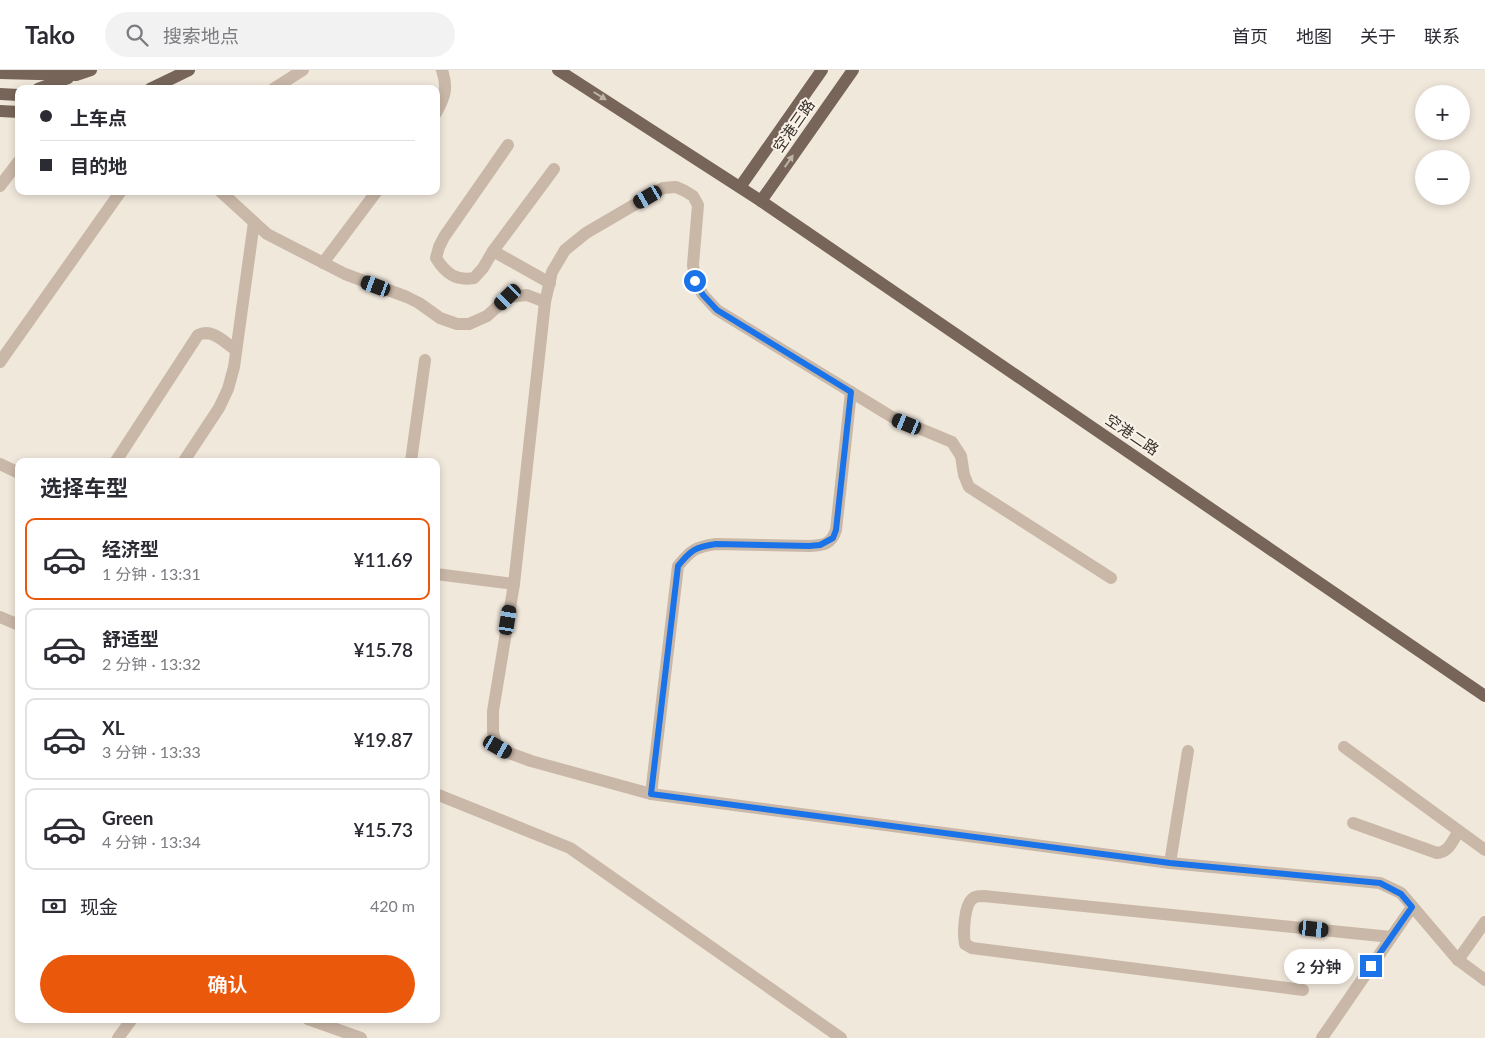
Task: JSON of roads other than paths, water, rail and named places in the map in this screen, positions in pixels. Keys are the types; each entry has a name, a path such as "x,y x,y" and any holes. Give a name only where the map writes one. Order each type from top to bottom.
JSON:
{"main road":[{"path":"0,72 84,72 102,70"},
{"path":"158,85 190,70"},
{"name":"空港二路","path":"558,70 762,201 1485,696"},
{"name":"空港三路","path":"740,187 822,70"},
{"name":"空港三路","path":"762,201 853,70"},
{"path":"49,85 84,72"},
{"path":"0,94 15,95"},
{"path":"0,111 15,112"}],"lane":[{"path":"279,85 303,70"},
{"path":"440,106 444,100 446,82 442,70"},
{"path":"508,144 439,247 436,258 443,269 457,278 466,280 474,278 483,268 554,169"},
{"path":"0,186 15,166"},
{"path":"1111,578 969,487 964,475 961,456 952,442 892,417 717,310 703,295 695,281 693,265 698,205 692,196 676,187 664,188 586,233 565,250 552,272 545,302 514,584 493,711 493,732 498,747 531,761 651,794 1170,863 1380,883 1401,894 1458,960 1485,980"},
{"path":"0,362 116,195"},
{"path":"224,195 267,234 345,274 420,303 440,318 457,324 469,324 486,316 508,297 527,295 545,302"},
{"path":"323,263 375,195"},
{"path":"186,458 219,408 228,389 234,367 254,222"},
{"path":"493,252 550,283"},
{"path":"118,458 198,335 204,332 213,334 236,350"},
{"path":"411,458 425,360"},
{"path":"651,794 678,566 692,550 704,546 716,544 809,546 820,545 833,538 836,530 851,392"},
{"path":"0,464 15,471"},
{"path":"440,575 514,584"},
{"path":"0,617 15,623"},
{"path":"1344,747 1485,850"},
{"path":"1170,863 1188,751"},
{"path":"440,796 570,848 841,1038"},
{"path":"1353,823 1437,853 1442,853 1446,850 1459,831"},
{"path":"1303,990 972,948 965,944 966,909 969,901 974,897 984,896 1391,937"},
{"path":"1322,1038 1412,907"},
{"path":"1458,960 1485,922"},
{"path":"118,1038 129,1023"},
{"path":"319,1023 360,1038"}]}
